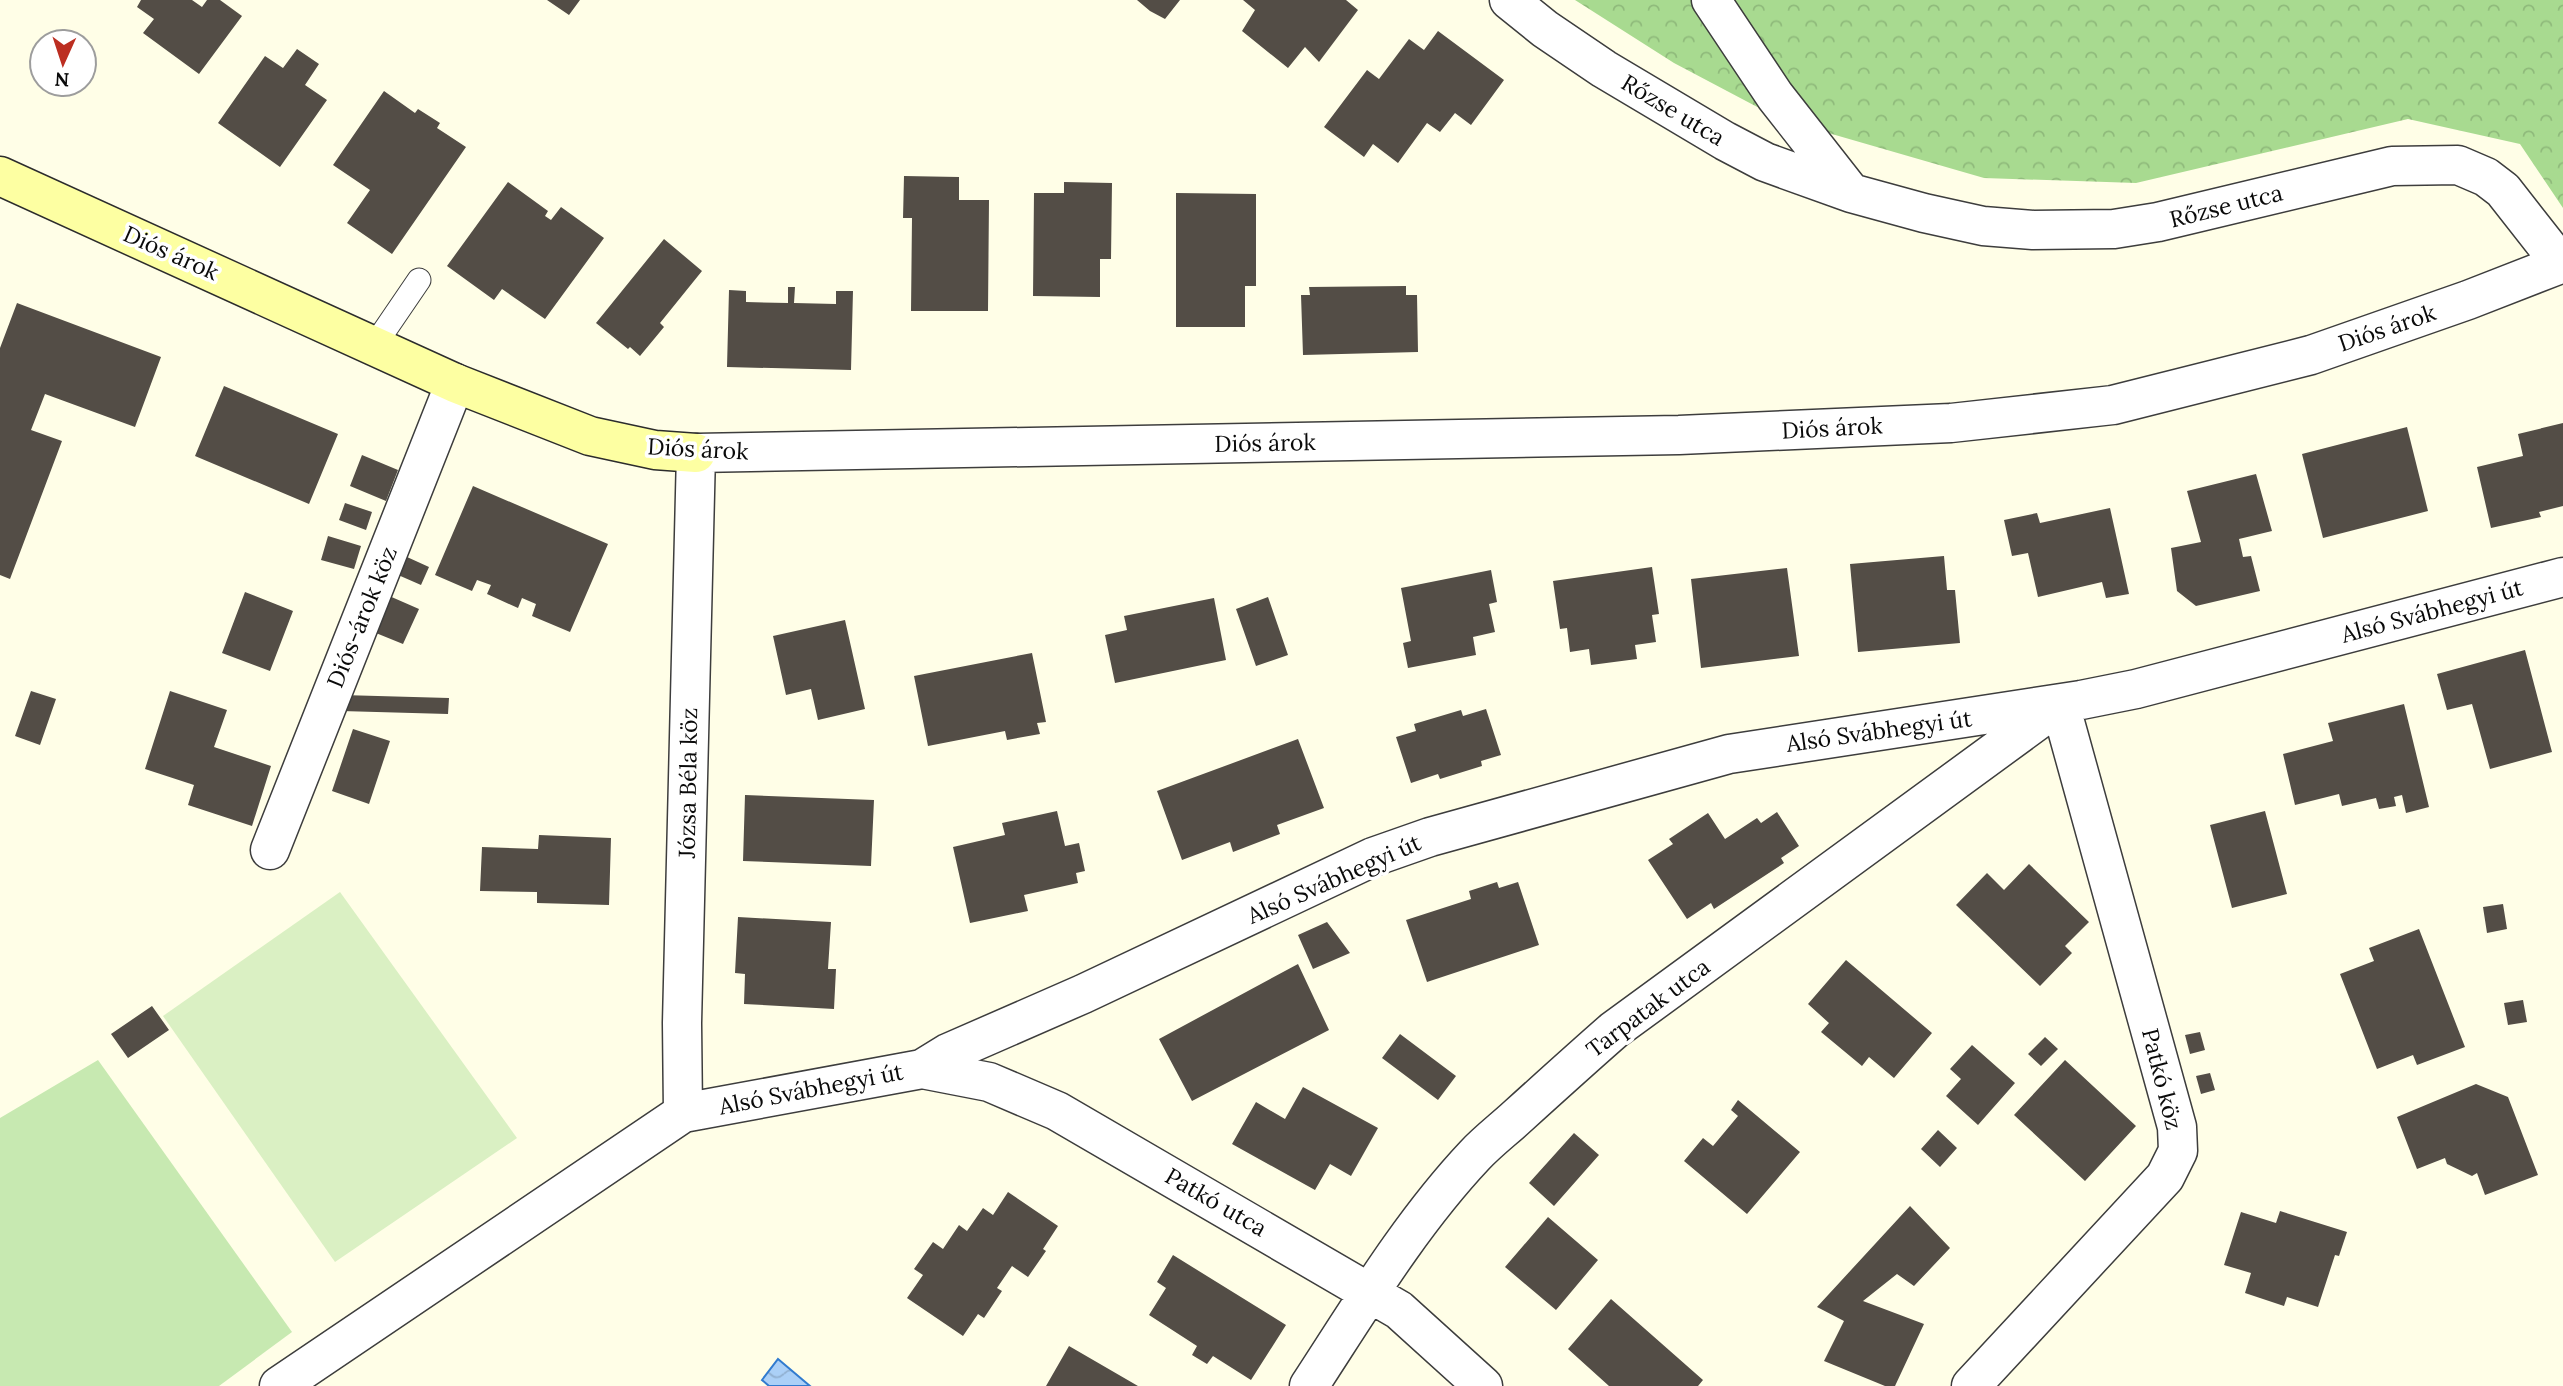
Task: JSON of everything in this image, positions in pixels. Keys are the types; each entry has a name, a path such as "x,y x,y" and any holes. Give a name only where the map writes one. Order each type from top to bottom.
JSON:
{"street":[{"name":"Rőzse utca","path":"1509,0 1545,29 1604,69 1765,162 1851,193 1924,214 1983,226 2069,232 2114,229 2158,222 2392,166 2458,165 2486,177 2502,190 2562,263"},
{"path":"1711,0 1775,96 1851,193"},
{"name":"Diós árok","path":"0,176 455,383 590,436 655,450 696,453 1665,435 1951,423 2113,405 2311,355 2468,300 2562,263"},
{"name":"Diós-árok köz","path":"270,850 455,383"},
{"name":"Józsa Béla köz","path":"683,1113 682,1023 696,453"},
{"name":"Alsó Svábhegyi út","path":"279,1386 683,1113 922,1069 948,1053 1083,994 1373,857 1430,837 1729,754 2060,704 2136,689 2563,577"},
{"name":"Tarpatak utca","path":"1309,1386 1420,1222 1475,1155 1614,1030 2060,704"},
{"name":"Patkó köz","path":"1970,1386 2165,1177 2178,1151 2177,1127 2060,704"},
{"name":"Patkó utca","path":"922,1069 989,1082 1057,1111 1399,1310 1483,1386"}],"lane":[{"path":"374,346 419,280"}],"green space":[{"path":"1575,0 2563,0 2563,208 2520,144 2408,119 2136,183 1984,178 1780,119 1674,63"},
{"path":"340,892 517,1138 335,1262 163,1016"},
{"path":"98,1060 292,1332 219,1386 0,1386 0,1118"}],"water":[{"path":"778,1359 810,1386 769,1386 762,1380"}],"building":[{"path":"141,0 192,0 202,7 207,0 220,0 242,16 199,74 143,33 154,19 137,7"},
{"path":"547,0 580,0 569,15"},
{"path":"1137,0 1180,0 1165,19"},
{"path":"1243,0 1346,0 1358,10 1319,62 1305,47 1288,68 1242,31 1255,10"},
{"path":"1438,31 1504,80 1471,125 1455,113 1440,132 1427,123 1398,163 1373,144 1364,157 1324,127 1367,70 1379,79 1409,39 1424,50"},
{"path":"297,49 319,64 305,85 327,100 280,167 218,123 265,56 283,68"},
{"path":"384,91 415,113 418,109 440,123 437,128 466,147 392,254 347,223 370,190 333,165"},
{"path":"904,176 959,177 959,200 989,200 988,311 911,311 912,218 903,218"},
{"path":"508,182 548,211 545,216 551,220 561,207 604,238 545,319 502,289 494,300 447,266"},
{"path":"1064,182 1112,183 1111,259 1100,259 1100,297 1033,296 1034,193 1064,193"},
{"path":"1176,193 1256,194 1256,286 1245,286 1245,327 1176,327"},
{"path":"664,239 702,271 660,323 664,327 640,356 596,323"},
{"path":"1406,286 1406,295 1417,295 1418,352 1303,355 1301,295 1310,295 1309,287"},
{"path":"788,287 795,287 794,303 836,304 836,291 853,291 851,370 727,367 729,290 746,291 746,302 788,303"},
{"path":"17,303 161,357 135,427 45,394 31,430 62,441 10,579 0,575 0,348"},
{"path":"224,386 338,434 309,504 195,456"},
{"path":"2563,423 2563,506 2539,512 2541,517 2491,528 2477,467 2523,456 2518,434"},
{"path":"2407,427 2428,511 2323,538 2302,454"},
{"path":"362,455 398,470 386,501 350,486"},
{"path":"2256,474 2272,531 2239,539 2243,557 2251,556 2260,591 2196,606 2177,591 2171,548 2201,542 2187,491"},
{"path":"473,486 608,544 570,632 532,616 536,604 522,598 518,608 487,594 491,585 477,580 472,591 435,575"},
{"path":"345,503 372,512 366,530 339,520"},
{"path":"2110,508 2129,594 2106,598 2102,582 2038,597 2028,553 2012,556 2004,520 2037,513 2040,523"},
{"path":"328,536 361,546 354,569 321,560"},
{"path":"396,552 429,567 421,585 389,571"},
{"path":"1944,556 1947,590 1955,590 1960,643 1858,652 1850,564"},
{"path":"1652,567 1659,614 1652,615 1656,642 1635,645 1637,659 1591,665 1589,649 1570,652 1567,628 1560,629 1553,581"},
{"path":"1787,568 1799,656 1701,668 1691,579"},
{"path":"1491,570 1497,602 1489,604 1495,632 1473,637 1476,655 1408,668 1403,643 1411,641 1401,588"},
{"path":"245,592 293,611 270,671 222,653"},
{"path":"387,595 419,609 403,644 371,631"},
{"path":"1268,597 1288,655 1256,666 1236,609"},
{"path":"1214,598 1226,660 1115,683 1105,635 1127,630 1124,616"},
{"path":"845,620 865,709 818,720 811,689 786,695 773,636"},
{"path":"2525,650 2552,752 2490,769 2472,704 2447,710 2437,674"},
{"path":"1032,653 1046,722 1037,723 1040,734 1007,740 1005,731 928,746 914,676"},
{"path":"31,691 56,699 40,745 15,736"},
{"path":"170,691 227,710 214,747 271,766 252,826 188,805 194,785 145,769"},
{"path":"342,695 449,698 448,714 341,711"},
{"path":"2404,704 2429,807 2406,813 2402,795 2394,797 2396,806 2379,809 2376,798 2342,806 2339,794 2295,805 2283,754 2333,741 2328,723"},
{"path":"1486,709 1501,755 1481,761 1482,766 1440,779 1438,774 1411,783 1396,737 1416,731 1414,724 1461,710 1463,716"},
{"path":"353,729 390,741 369,804 332,791"},
{"path":"1298,739 1324,808 1277,825 1280,834 1233,852 1230,842 1182,860 1157,791"},
{"path":"745,795 874,800 871,866 743,861"},
{"path":"1057,811 1065,846 1079,843 1085,871 1076,873 1078,883 1024,895 1028,911 970,923 953,847 1005,835 1002,823"},
{"path":"2265,811 2287,894 2232,908 2210,825"},
{"path":"1777,812 1799,846 1781,858 1784,863 1714,909 1711,903 1687,919 1648,860 1673,844 1669,839 1708,813 1725,839 1757,818 1761,823"},
{"path":"539,835 611,838 609,905 537,903 537,892 480,891 482,847 538,849"},
{"path":"2029,864 2089,922 2065,946 2072,953 2040,986 1956,905 1987,873 2004,890"},
{"path":"1497,882 1499,888 1518,882 1539,945 1427,982 1406,920 1471,899 1469,891"},
{"path":"2503,904 2507,929 2487,933 2483,907"},
{"path":"738,917 831,922 828,969 836,969 834,1009 744,1004 745,974 735,973"},
{"path":"1327,922 1350,953 1313,969 1298,935"},
{"path":"2419,929 2465,1047 2417,1065 2413,1055 2377,1069 2340,974 2374,961 2369,948"},
{"path":"1846,960 1932,1033 1894,1078 1869,1057 1862,1066 1821,1032 1829,1023 1808,1004"},
{"path":"1298,964 1329,1030 1192,1101 1159,1039"},
{"path":"2523,1000 2527,1022 2508,1025 2504,1003"},
{"path":"152,1006 169,1030 128,1058 111,1034"},
{"path":"2200,1032 2205,1050 2190,1054 2185,1035"},
{"path":"1400,1034 1456,1076 1438,1100 1382,1058"},
{"path":"2045,1037 2058,1049 2041,1066 2028,1054"},
{"path":"1972,1045 2015,1083 1978,1125 1946,1096 1961,1079 1950,1069"},
{"path":"2065,1060 2136,1126 2085,1181 2014,1115"},
{"path":"2210,1073 2215,1090 2201,1094 2196,1076"},
{"path":"2476,1084 2508,1097 2538,1175 2485,1195 2477,1173 2472,1176 2447,1164 2445,1158 2417,1169 2397,1117"},
{"path":"1303,1087 1378,1128 1351,1176 1330,1164 1315,1190 1232,1144 1256,1102 1285,1119"},
{"path":"1738,1100 1800,1152 1747,1214 1684,1161 1703,1138 1713,1146 1738,1116 1731,1110"},
{"path":"1938,1130 1957,1148 1940,1167 1921,1149"},
{"path":"1574,1133 1599,1155 1554,1206 1529,1183"},
{"path":"1008,1192 1058,1226 1043,1249 1046,1251 1028,1277 1012,1266 997,1288 1002,1291 984,1318 978,1314 963,1336 907,1298 923,1275 914,1269 933,1242 943,1249 959,1225 967,1231 983,1208 993,1215"},
{"path":"1910,1206 1950,1248 1914,1286 1897,1274 1863,1301 1924,1324 1895,1386 1885,1386 1824,1361 1844,1321 1817,1307"},
{"path":"2280,1211 2347,1232 2339,1256 2335,1255 2318,1307 2287,1297 2284,1306 2245,1293 2251,1273 2224,1265 2241,1212 2276,1223"},
{"path":"1548,1217 1598,1260 1556,1310 1505,1267"},
{"path":"1173,1255 1286,1325 1251,1380 1213,1356 1207,1364 1192,1355 1197,1346 1149,1315 1166,1288 1157,1282"},
{"path":"1611,1299 1703,1380 1698,1386 1609,1386 1568,1349"},
{"path":"1069,1346 1138,1386 1046,1386"}]}
